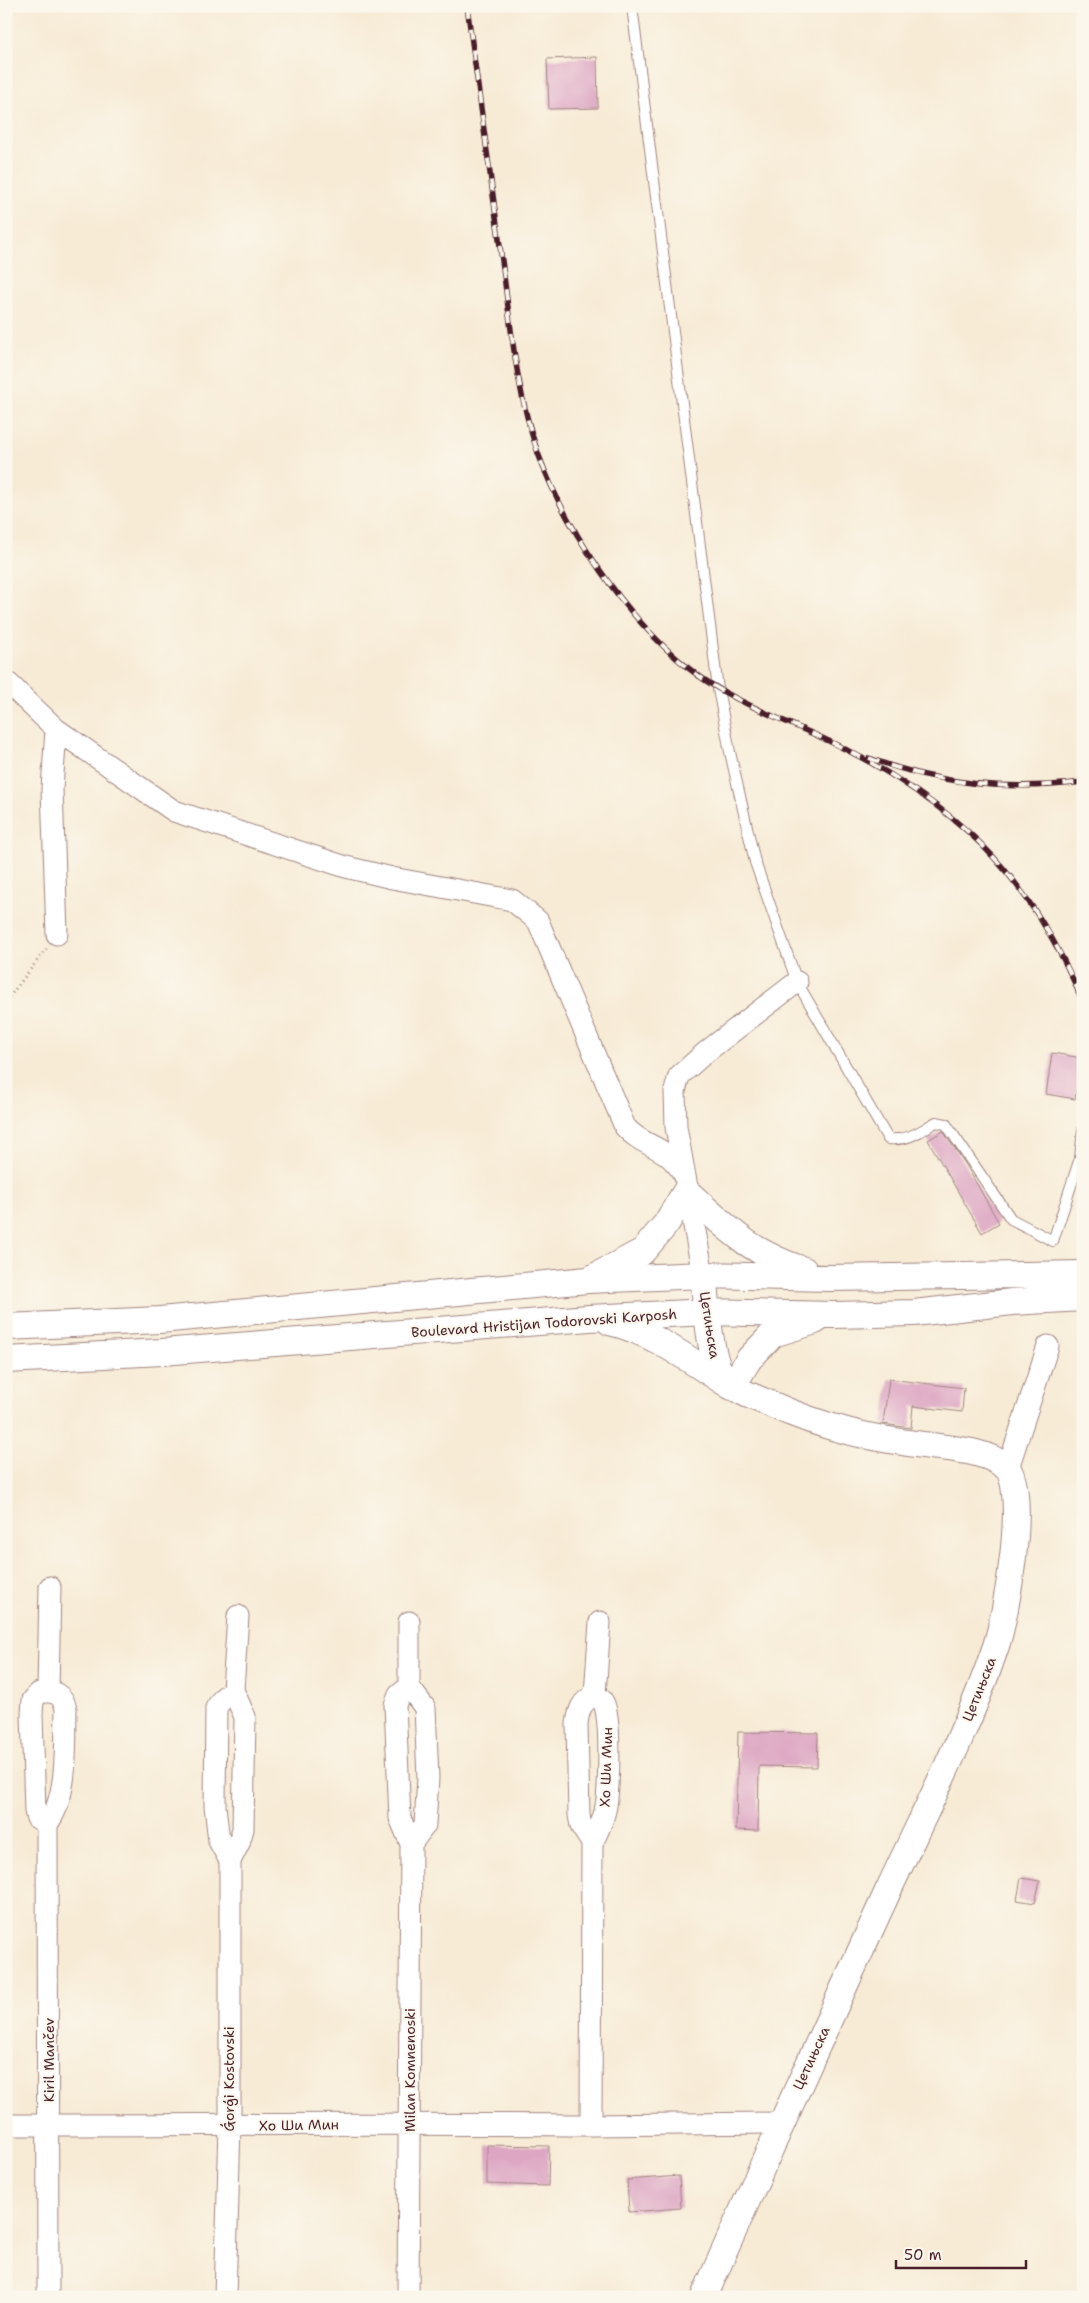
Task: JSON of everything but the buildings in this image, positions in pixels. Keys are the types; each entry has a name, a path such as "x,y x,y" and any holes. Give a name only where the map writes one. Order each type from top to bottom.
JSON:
{"street":[{"path":"6,681 56,729 174,811 190,818 346,867 392,878 512,900 527,910 538,921 625,1128 631,1134 666,1152 685,1182 742,1242 777,1262 828,1278"},
{"path":"56,729 52,789 57,934"},
{"path":"702,1275 676,1127 675,1091 679,1076 706,1052 797,982"},
{"path":"588,1280 643,1251 666,1224 685,1182"},
{"path":"6,1327 160,1320 588,1280 702,1275 828,1278 1083,1274"},
{"name":"Цетињска","path":"702,1275 718,1369 732,1387"},
{"name":"Boulevard Hristijan Todorovski Karposh","path":"6,1360 162,1352 589,1318 708,1312 835,1315 914,1313 1012,1302 1083,1298"},
{"path":"732,1387 749,1359 773,1334 835,1315"},
{"path":"589,1318 628,1326 668,1347 732,1387 808,1420 837,1430 890,1442 962,1451 990,1458 1008,1468 1048,1346"},
{"name":"Цетињска","path":"704,2297 781,2123 966,1721 997,1644 1010,1580 1016,1520 1015,1489 1008,1468"},
{"path":"47,1824 37,1818 35,1811 32,1714 33,1700 39,1693 48,1691 50,1587"},
{"name":"Ǵorǵi Kostovski","path":"225,2297 230,2126 230,1861 239,1843 243,1829 245,1717 233,1690 238,1616"},
{"path":"409,1622 409,1687 425,1708 428,1778 425,1825 411,1844"},
{"path":"592,1843 581,1826 579,1816 577,1724 578,1710 585,1700 595,1694 600,1622"},
{"name":"Milan Komnenoski","path":"408,2297 411,1844 400,1818 395,1705 399,1695 409,1687"},
{"name":"Ǵorǵi Kostovski","path":"230,1861 219,1841 215,1806 216,1708 223,1698 233,1690"},
{"name":"Kiril Mančev","path":"48,1691 60,1694 66,1709 61,1787 54,1815 47,1824 48,2297"},
{"name":"Хо Ши Мин","path":"591,2125 592,1843 601,1828 606,1808 609,1754 608,1722 604,1703 595,1694"},
{"name":"Хо Ши Мин","path":"6,2125 230,2126 410,2123 591,2125 781,2123"},
{"path":"716,2297 717,2268"}],"lane":[{"path":"632,6 718,689 755,862 797,982 888,1139 901,1140 914,1136 936,1122 946,1124 1011,1219 1053,1242 1080,1158 1083,1130"}],"path":[{"path":"6,1001 57,934"}],"railway":[{"path":"467,6 520,385 538,453 564,511 581,540 599,569 641,623 687,667 724,692 743,702 824,739 880,768 934,804 967,831 998,862 1027,899 1053,940 1083,1003"},
{"path":"869,758 922,774 974,784 1028,786 1083,782"}]}
